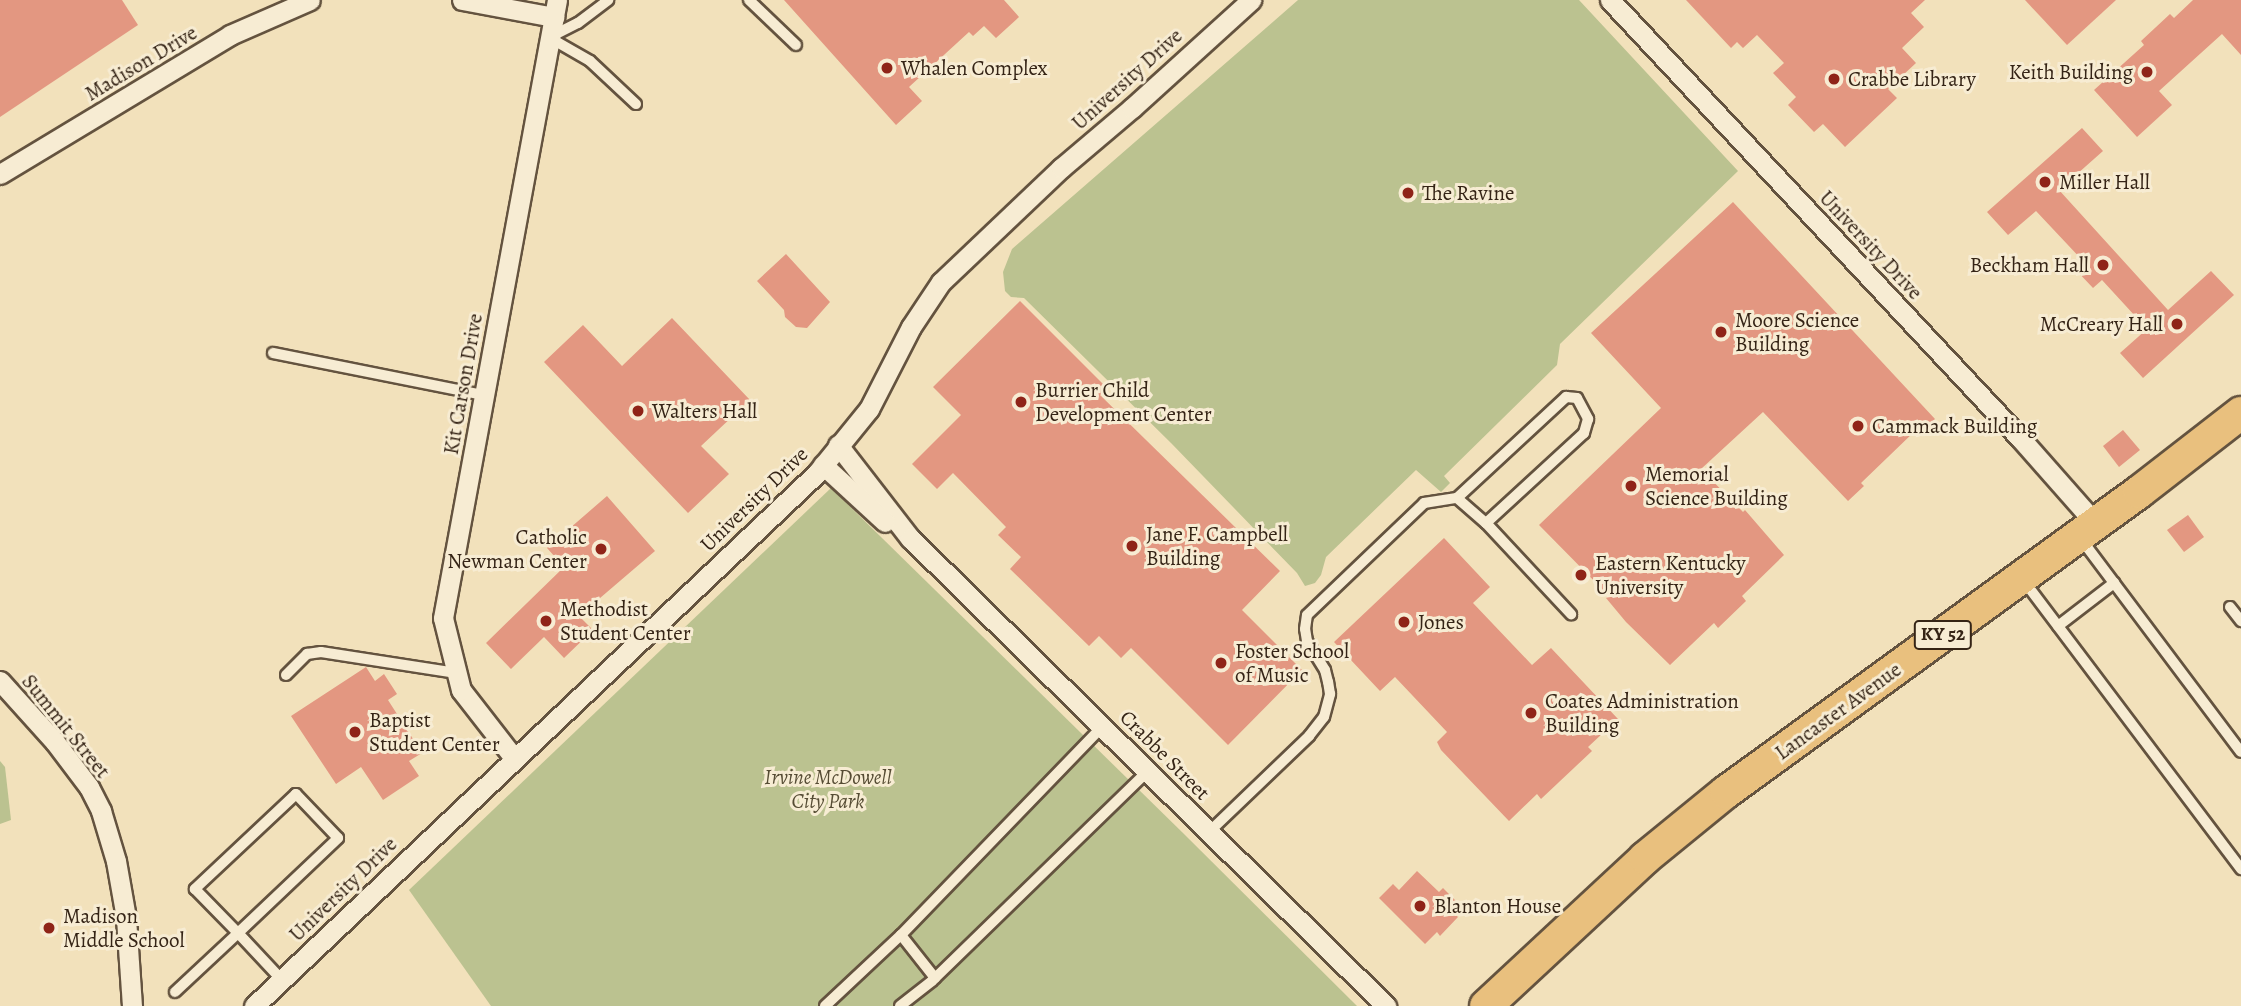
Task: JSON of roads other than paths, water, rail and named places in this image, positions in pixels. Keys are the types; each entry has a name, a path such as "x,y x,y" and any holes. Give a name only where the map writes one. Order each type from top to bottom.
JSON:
{"main road":[{"name":"Lancaster Avenue","path":"1486,1006 1646,858 1726,792 2021,578 2241,413"}],"street":[{"name":"Madison Drive","path":"0,174 230,35 310,0"},
{"path":"463,0 555,8"},
{"name":"University Drive","path":"254,1006 823,465 869,409 911,327 950,272 1061,168 1251,0"},
{"name":"University Drive","path":"1610,0 2021,439 2087,529"},
{"name":"Kit Carson Drive","path":"514,758 461,690 443,618 555,8"},
{"name":"Crabbe Street","path":"838,445 910,538 1103,725 1385,1006"},
{"name":"Crabbe Street","path":"823,465 887,523 910,538"},
{"name":"Summit Street","path":"0,681 55,742 97,802 113,848 126,918 132,1006"}],"lane":[{"path":"549,38 578,23 608,0"},
{"path":"749,0 796,45"},
{"path":"549,38 590,61 636,104"},
{"path":"274,353 484,395"},
{"path":"1209,832 1309,736 1324,717 1330,694 1328,682 1325,670 1307,641 1307,615 1424,503 1457,498 1566,397 1577,398 1588,419 1584,433 1486,523"},
{"path":"1457,498 1486,523 1571,614"},
{"path":"2087,529 2114,583 2241,752"},
{"path":"2021,578 2241,869"},
{"path":"2057,626 2114,583"},
{"path":"2230,607 2241,621"},
{"path":"286,675 307,654 321,652 456,673"},
{"path":"825,1006 901,935 1103,725"},
{"path":"900,1006 935,978 1149,771"},
{"path":"175,992 238,933 338,838 296,794 195,889 238,933 282,980"},
{"path":"901,935 935,978"}],"place":[{"name":"Whalen Complex","path":"887,68"},
{"name":"Keith Building","path":"2147,72"},
{"name":"Crabbe Library","path":"1834,79"},
{"name":"Miller Hall","path":"2045,182"},
{"name":"The Ravine","path":"1408,193"},
{"name":"Beckham Hall","path":"2103,265"},
{"name":"McCreary Hall","path":"2177,324"},
{"name":"Moore Science Building","path":"1721,332"},
{"name":"Burrier Child Development Center","path":"1021,402"},
{"name":"Walters Hall","path":"638,411"},
{"name":"Cammack Building","path":"1858,426"},
{"name":"Memorial Science Building","path":"1631,486"},
{"name":"Jane F. Campbell Building","path":"1132,546"},
{"name":"Catholic Newman Center","path":"601,549"},
{"name":"Eastern Kentucky University","path":"1581,575"},
{"name":"Methodist Student Center","path":"546,621"},
{"name":"Jones","path":"1404,622"},
{"name":"Foster School of Music","path":"1221,663"},
{"name":"Coates Administration Building","path":"1531,713"},
{"name":"Baptist Student Center","path":"355,732"},
{"name":"Blanton House","path":"1420,906"},
{"name":"Madison Middle School","path":"49,928"}],"park label":[{"name":"Irvine McDowell City Park","path":"828,789"}]}
